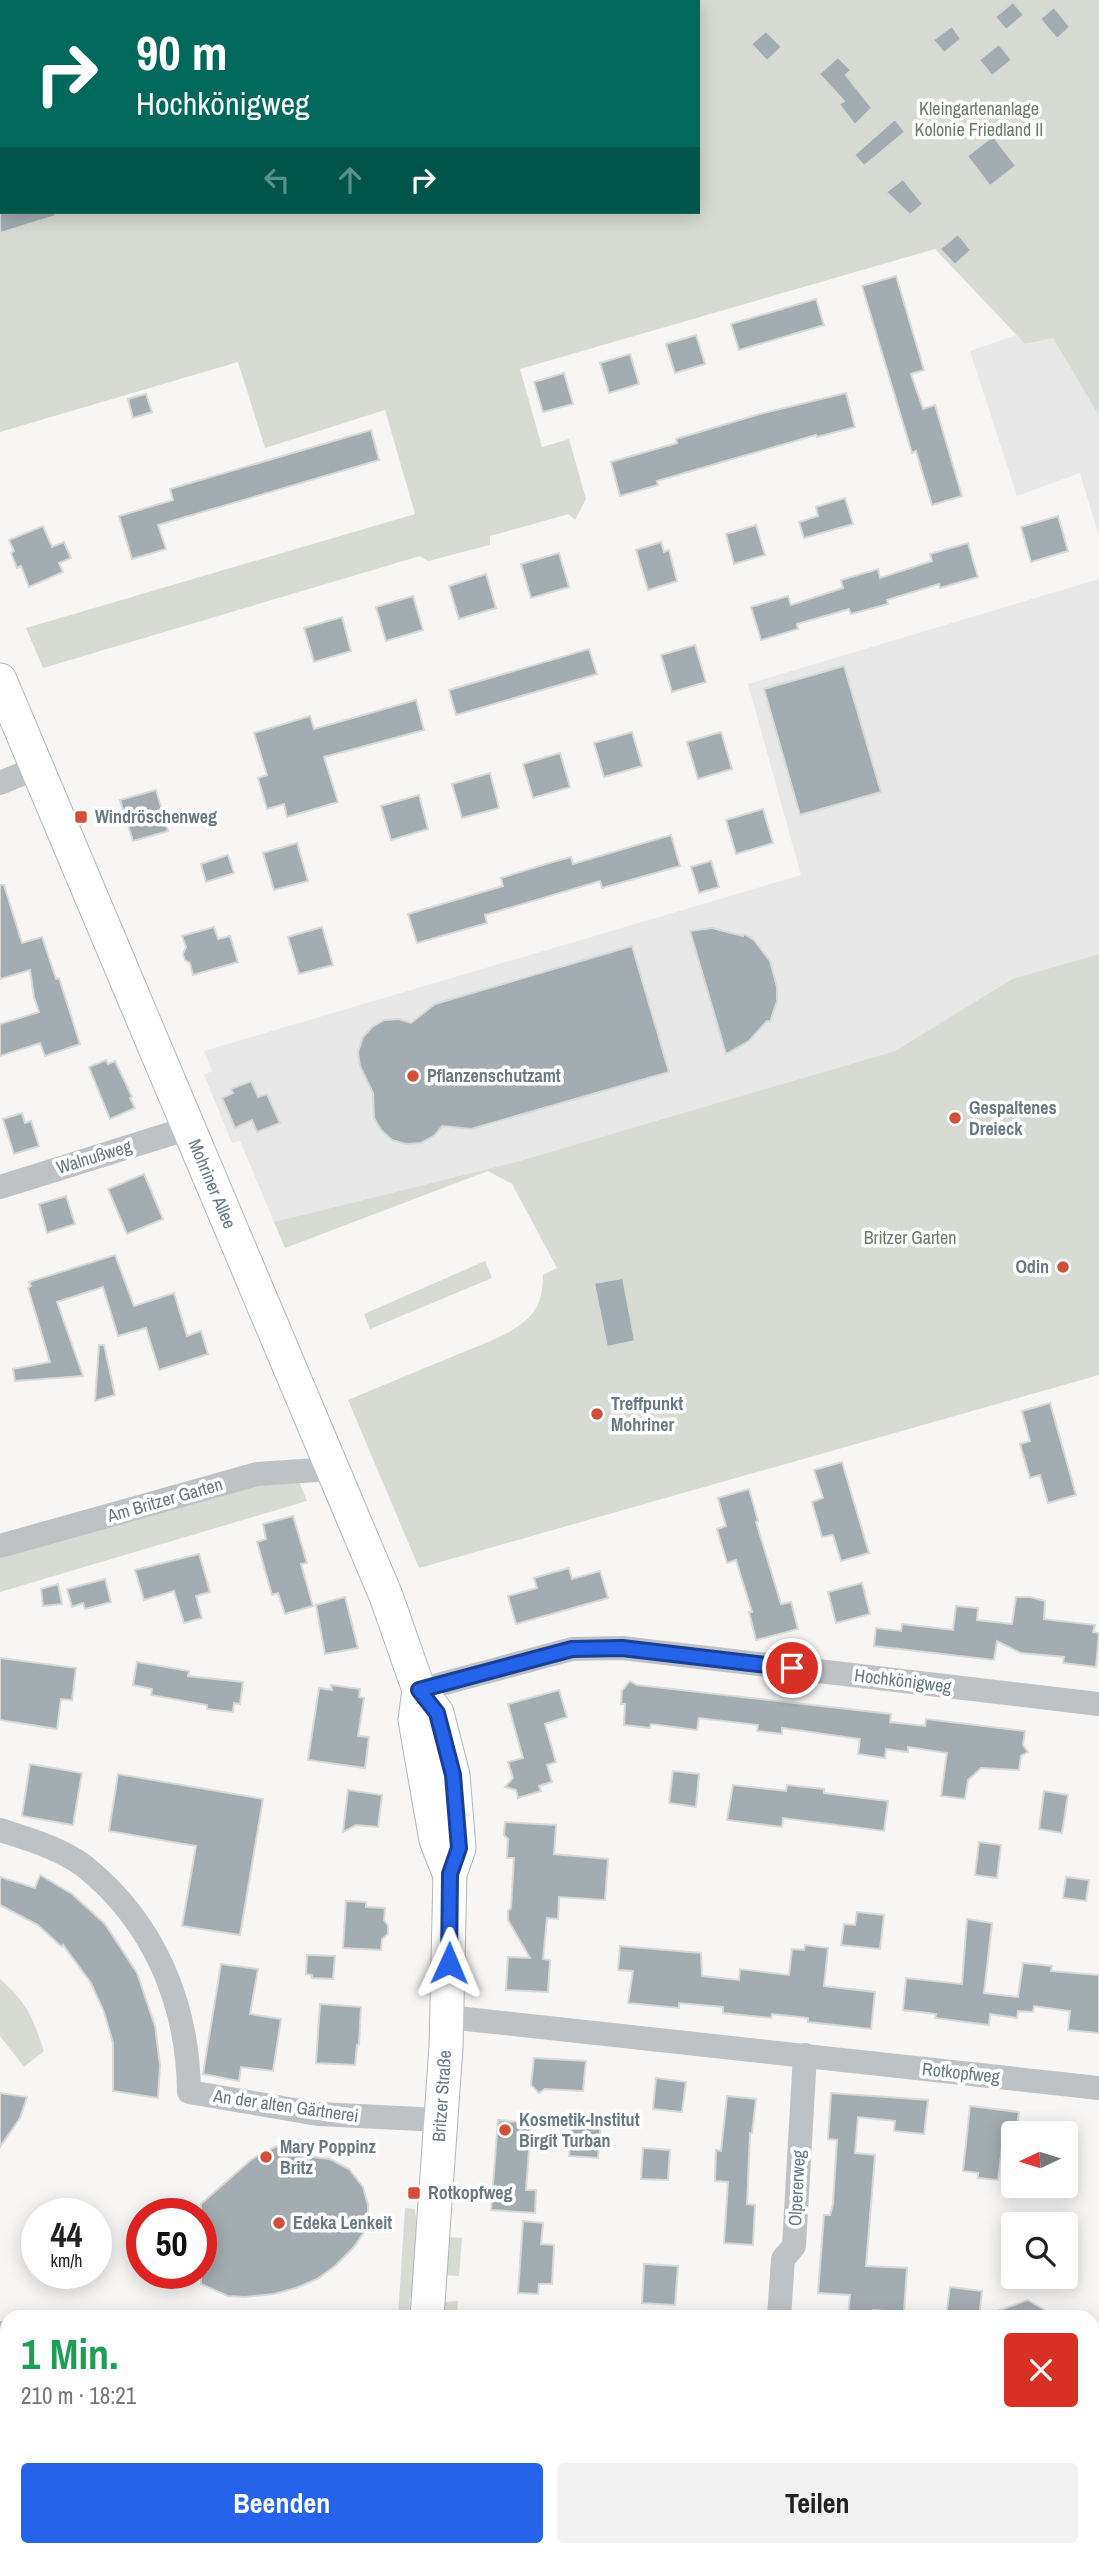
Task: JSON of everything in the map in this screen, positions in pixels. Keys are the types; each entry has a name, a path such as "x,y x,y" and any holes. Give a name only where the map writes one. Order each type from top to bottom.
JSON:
{"main road":[{"name":"Mohriner Allee","path":"0,680 386,1596 419,1690"},
{"name":"Britzer Straße","path":"419,1690 437,1713 453,1775 459,1848 450,1874 447,2017 427,2310"}],"street":[{"path":"0,783 37,768"},
{"name":"Walnußweg","path":"0,1187 189,1128"},
{"name":"Am Britzer Garten","path":"0,1546 265,1472 317,1470 331,1465"},
{"name":"Hochkönigweg","path":"419,1690 572,1649 597,1647 1099,1704"},
{"name":"An der alten Gärtnerei","path":"0,1830 40,1842 82,1865 129,1908 163,1965 178,2014 188,2067 188,2092 318,2114 440,2120"},
{"name":"Rotkopfweg","path":"447,2017 1099,2088"},
{"name":"Olpererweg","path":"779,2310 783,2259 794,2246 805,2055"}],"shaded area":[{"path":"1017,335 1025,344 1053,338 1099,416 1099,537 1080,473 1017,496 970,351"},
{"name":"Pflanzenschutzamt","path":"1099,579 1099,954 1012,979 895,1051 516,1162 274,1222 240,1141 232,1143 204,1075 212,1071 204,1051 801,875 748,684"}],"green space":[{"name":"Kleingartenanlage Kolonie Friedland II","path":"700,0 1099,0 1099,416 1053,338 1025,344 935,249 520,369 542,447 569,439 586,499 575,520 569,514 490,536 490,545 428,561 420,556 43,668 26,628 415,514 385,410 265,448 238,362 0,432 0,214 700,214"},
{"name":"Britzer Garten","path":"1099,954 1099,1375 419,1568 348,1400 506,1334 531,1315 542,1291 543,1275 557,1268 512,1184 488,1171 285,1248 274,1222 516,1162 895,1051 1012,979"},
{"path":"485,1261 492,1278 370,1329 364,1314"},
{"path":"295,1472 307,1501 0,1592 0,1558"},
{"path":"0,1979 28,2011 44,2051 24,2067 0,2036"},
{"path":"405,2208 415,2209 420,2252 418,2298 410,2298 409,2310 398,2310"},
{"path":"449,2237 462,2238 459,2276 443,2275"},
{"path":"458,2301 457,2310 439,2310 440,2302"}],"building":[{"path":"1013,2 1024,15 1006,30 995,17"},
{"path":"1054,7 1070,27 1057,39 1040,19"},
{"path":"952,26 961,39 944,53 933,40"},
{"path":"766,31 782,47 767,61 751,44"},
{"path":"999,44 1012,60 992,76 979,60"},
{"path":"838,57 851,70 846,75 872,108 855,125 839,104 844,101 819,74"},
{"path":"895,119 905,132 864,166 854,155"},
{"path":"993,136 1016,166 990,186 967,156"},
{"path":"903,179 923,204 910,215 886,192"},
{"path":"0,214 55,214 55,216 0,233"},
{"path":"958,234 971,250 955,265 940,249"},
{"path":"896,276 924,370 911,374 923,409 935,405 962,496 932,505 916,451 912,453 862,286"},
{"path":"816,299 824,325 739,350 731,324"},
{"path":"696,335 705,364 675,373 666,344"},
{"path":"630,354 639,384 609,393 600,363"},
{"path":"564,373 573,404 543,412 534,382"},
{"path":"846,393 855,427 817,437 816,435 657,481 658,485 620,496 611,462 677,443 676,439 760,414"},
{"path":"146,394 152,412 133,418 128,399"},
{"path":"371,430 379,460 158,525 166,549 132,559 119,516 173,500 170,489"},
{"path":"845,498 853,524 804,538 799,522 818,516 816,507"},
{"path":"1058,516 1068,551 1031,562 1021,527"},
{"path":"756,525 765,555 734,564 726,534"},
{"path":"43,526 52,547 64,542 71,558 59,563 63,572 29,587 21,566 17,568 9,540"},
{"path":"661,542 664,552 669,550 677,581 648,590 636,550"},
{"path":"968,543 978,577 940,588 939,584 887,600 888,604 851,614 849,609 797,624 798,629 761,640 751,607 788,596 791,605 843,588 841,580 878,569 880,578 932,561 930,554"},
{"path":"559,553 569,587 531,598 521,564"},
{"path":"486,574 496,608 459,619 449,586"},
{"path":"413,596 423,630 386,641 376,607"},
{"path":"342,617 351,651 314,662 304,628"},
{"path":"695,645 706,682 672,692 661,655"},
{"path":"589,649 597,674 456,715 449,690"},
{"path":"844,666 881,792 800,815 764,689"},
{"path":"416,700 424,730 324,757 338,802 287,817 284,804 267,809 258,778 267,775 254,733 310,716 314,729"},
{"path":"632,732 642,766 604,777 594,743"},
{"path":"721,732 732,769 698,779 687,742"},
{"path":"560,753 570,787 533,798 523,764"},
{"path":"490,773 499,808 462,818 452,784"},
{"path":"156,790 168,831 133,841 120,800"},
{"path":"419,795 428,829 391,840 381,806"},
{"path":"763,809 773,843 736,854 726,820"},
{"path":"671,835 680,866 602,888 600,881 485,915 487,923 417,943 408,914 503,886 501,878 546,864 571,857 573,864"},
{"path":"297,843 308,881 274,890 263,853"},
{"path":"228,855 234,873 206,882 201,864"},
{"path":"711,861 719,887 699,893 691,867"},
{"path":"0,885 4,885 22,943 42,937 56,979 59,978 80,1044 45,1056 40,1043 0,1056 0,1024 39,1012 30,970 0,979"},
{"path":"214,927 218,939 230,936 238,962 193,975 190,963 185,960 183,954 186,947 182,936"},
{"path":"322,927 333,965 299,974 288,937"},
{"path":"712,928 743,936 744,934 754,940 770,961 777,987 777,1001 770,1022 767,1021 749,1041 726,1054 690,931"},
{"path":"632,946 669,1072 471,1129 442,1126 434,1136 421,1143 406,1144 392,1140 381,1130 374,1118 373,1093 360,1066 358,1052 363,1037 372,1027 384,1020 399,1019 411,1023 435,1004"},
{"path":"106,1060 108,1064 115,1061 135,1108 110,1119 89,1067"},
{"path":"251,1081 258,1097 267,1094 280,1123 257,1132 252,1120 235,1128 222,1098 233,1093 231,1089"},
{"path":"22,1113 25,1123 31,1121 39,1146 14,1154 3,1119"},
{"path":"144,1174 163,1219 127,1234 108,1189"},
{"path":"66,1196 75,1224 47,1233 39,1204"},
{"path":"115,1255 134,1306 174,1293 187,1336 201,1331 208,1354 159,1370 146,1328 118,1336 103,1287 57,1302 83,1376 15,1381 13,1369 50,1362 28,1288 31,1286 29,1282"},
{"path":"623,1278 635,1341 607,1347 594,1283"},
{"path":"99,1345 104,1345 115,1395 95,1401"},
{"path":"1050,1403 1076,1495 1048,1503 1040,1475 1030,1478 1020,1444 1030,1441 1022,1411"},
{"path":"842,1462 869,1553 841,1561 833,1535 822,1537 812,1502 823,1498 814,1470"},
{"path":"749,1489 758,1521 756,1522 781,1604 791,1602 798,1629 756,1640 749,1612 752,1612 736,1560 727,1563 717,1529 726,1526 718,1498"},
{"path":"293,1516 307,1563 301,1564 313,1606 285,1614 278,1593 272,1595 257,1542 266,1539 263,1524"},
{"path":"199,1554 210,1592 196,1596 202,1618 184,1623 174,1591 144,1600 135,1570"},
{"path":"569,1568 572,1579 600,1571 608,1598 516,1624 508,1596 537,1588 534,1578"},
{"path":"105,1579 111,1602 85,1609 83,1603 72,1607 67,1589"},
{"path":"862,1583 870,1614 836,1623 828,1592"},
{"path":"58,1584 62,1604 43,1606 41,1589"},
{"path":"345,1597 358,1648 325,1654 316,1605"},
{"path":"1016,1597 1045,1601 1044,1619 1095,1625 1093,1632 1099,1633 1096,1667 1063,1663 1064,1657 1021,1653 997,1641 994,1660 874,1646 876,1628 901,1631 902,1624 953,1630 956,1606 978,1608 977,1620 1012,1624"},
{"path":"0,1658 76,1668 72,1700 61,1699 57,1729 0,1720"},
{"path":"137,1662 189,1671 188,1676 243,1682 240,1704 234,1703 233,1712 207,1709 207,1705 151,1695 152,1689 133,1685"},
{"path":"630,1681 637,1685 891,1714 890,1722 925,1726 926,1719 1025,1731 1023,1745 1028,1752 1021,1756 1019,1770 981,1768 968,1780 965,1799 941,1796 947,1753 908,1747 908,1752 886,1749 885,1758 858,1754 860,1739 782,1728 782,1734 757,1731 758,1725 699,1718 697,1730 651,1724 650,1728 624,1725 625,1704 621,1704 622,1691"},
{"path":"331,1685 360,1689 359,1697 364,1698 358,1736 369,1737 365,1768 308,1760 319,1688 332,1690"},
{"path":"559,1690 567,1717 545,1724 556,1762 547,1765 552,1782 539,1786 541,1791 518,1798 516,1790 505,1787 513,1778 508,1762 523,1758 508,1704"},
{"path":"30,1764 82,1773 73,1825 22,1816"},
{"path":"673,1771 699,1774 696,1807 669,1803"},
{"path":"118,1774 263,1799 240,1935 182,1926 196,1846 109,1831"},
{"path":"733,1785 786,1791 787,1785 824,1789 824,1793 888,1801 884,1831 783,1818 782,1827 727,1820"},
{"path":"348,1790 382,1795 378,1827 356,1825 343,1832"},
{"path":"1044,1791 1068,1795 1062,1833 1039,1829"},
{"path":"505,1822 556,1825 554,1854 608,1859 605,1900 559,1897 558,1919 547,1918 543,1959 550,1960 548,1992 506,1990 508,1957 530,1958 508,1920 514,1858 507,1858"},
{"path":"979,1842 1001,1845 997,1878 975,1875"},
{"path":"40,1875 72,1894 105,1924 137,1973 155,2026 160,2065 158,2098 113,2091 113,2043 104,2012 91,1983 63,1945 62,1947 38,1925 0,1905 0,1877 35,1888"},
{"path":"1066,1877 1089,1880 1086,1901 1063,1898"},
{"path":"346,1901 366,1902 366,1907 385,1908 384,1920 388,1926 388,1934 382,1939 381,1950 343,1948"},
{"path":"857,1912 884,1915 880,1949 841,1945 844,1924 855,1925"},
{"path":"967,1919 992,1923 984,1993 1018,1997 1023,1963 1052,1966 1051,1971 1099,1975 1099,2033 1068,2030 1070,2011 1034,2006 1033,2012 1018,2011 1017,2018 990,2014 989,2025 935,2018 936,2014 903,2010 906,1978 962,1984"},
{"path":"805,1945 828,1948 824,1986 875,1992 871,2029 808,2022 808,2018 772,2014 771,2018 723,2013 723,2007 679,2003 679,2008 628,2003 633,1971 618,1970 620,1946 701,1953 702,1976 739,1980 740,1969 789,1975 792,1949 804,1950"},
{"path":"307,1955 335,1956 333,1979 312,1978 312,1975 306,1974"},
{"path":"221,1964 258,1969 250,2014 281,2019 273,2071 241,2067 239,2081 203,2074"},
{"path":"320,2004 361,2007 355,2065 316,2063"},
{"path":"534,2058 586,2061 583,2091 545,2089 539,2093 531,2085"},
{"path":"656,2078 686,2082 682,2112 653,2109"},
{"path":"0,2093 27,2097 20,2118 0,2147"},
{"path":"831,2093 928,2100 924,2134 894,2131 895,2121 858,2117 855,2153 875,2155 866,2266 907,2268 904,2310 849,2310 850,2295 818,2293 824,2215 830,2215 833,2204 837,2140 828,2139"},
{"path":"727,2096 756,2099 750,2133 747,2204 755,2205 753,2245 724,2243 728,2182 715,2181 716,2150 721,2151"},
{"path":"970,2106 1019,2112 1018,2121 1001,2121 998,2180 978,2178 978,2173 963,2171"},
{"path":"562,2117 601,2120 598,2158 569,2156 571,2127"},
{"path":"498,2120 531,2123 526,2190 536,2190 535,2213 491,2210"},
{"path":"302,2140 314,2157 330,2159 349,2169 363,2187 368,2205 364,2232 354,2247 335,2266 317,2279 274,2294 228,2296 212,2289 217,2289 217,2198 208,2198 252,2159 275,2147"},
{"path":"643,2148 670,2150 668,2180 641,2179"},
{"path":"523,2221 543,2223 541,2244 554,2245 552,2284 539,2284 538,2294 518,2293"},
{"path":"644,2264 678,2266 675,2305 642,2303"},
{"path":"950,2287 982,2291 980,2310 947,2310"},
{"path":"1028,2300 1044,2310 1000,2310"}],"place":[{"name":"Windröschenweg","path":"81,817"},
{"name":"Pflanzenschutzamt","path":"413,1076"},
{"name":"Gespaltenes Dreieck","path":"955,1118"},
{"name":"Odin","path":"1063,1267"},
{"name":"Treffpunkt Mohriner","path":"597,1414"},
{"name":"Kosmetik-Institut Birgit Turban","path":"505,2130"},
{"name":"Mary Poppinz Britz","path":"266,2157"},
{"name":"Rotkopfweg","path":"414,2193"},
{"name":"Edeka Lenkeit","path":"279,2223"}],"route":[{"path":"449,1963 450,1874 459,1848 453,1775 437,1713 419,1690 572,1649 597,1647 792,1668"}]}
